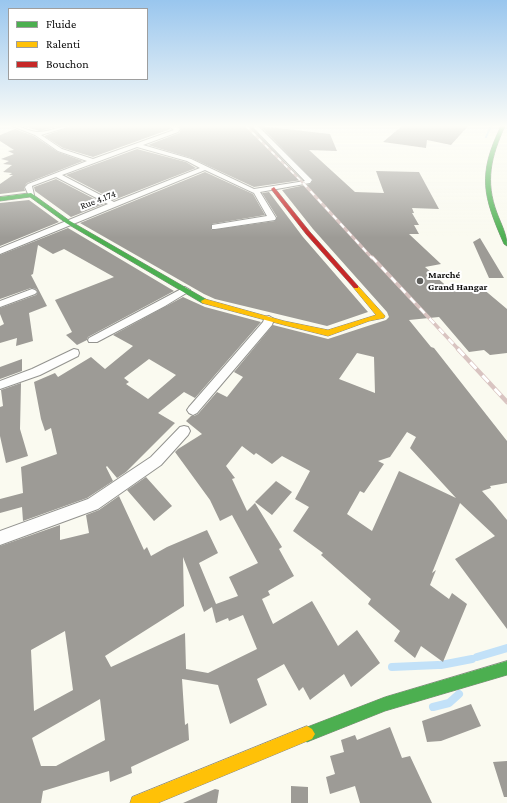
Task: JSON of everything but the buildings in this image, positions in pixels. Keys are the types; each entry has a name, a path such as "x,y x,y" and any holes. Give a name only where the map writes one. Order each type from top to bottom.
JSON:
{"main road":[{"path":"488,163 486,176 489,199 496,220 507,244"},
{"path":"498,163 498,181"},
{"path":"0,199 31,195 68,222 204,301 328,333 367,319 381,316 308,233 274,189"},
{"path":"499,198 504,212"},
{"path":"138,803 304,735 385,704 507,668"}],"street":[{"path":"31,195 28,187 30,185 86,163"},
{"path":"196,163 250,190 256,191 308,182 309,180 292,163"},
{"name":"Rue 4.174","path":"0,251 68,222 132,198 204,168"},
{"path":"56,175 113,204"},
{"path":"215,227 272,218 256,191"},
{"path":"93,340 162,304 185,290"},
{"path":"0,304 32,292"},
{"path":"193,410 268,323 269,319"},
{"path":"0,385 36,372 74,354"},
{"path":"0,538 93,504 156,461 184,431"}],"waterway":[{"path":"477,657 507,648"},
{"path":"441,665 472,659"},
{"path":"392,667 438,665"},
{"path":"433,707 449,703 459,694"}],"railway":[{"path":"283,163 303,183"},
{"path":"303,183 372,258"},
{"path":"372,257 459,350"},
{"path":"458,349 507,402"}],"traffic: fast":[{"path":"489,163 488,185 490,199 494,213 507,244"},
{"path":"0,199 31,195 68,222 205,301"},
{"path":"307,734 385,704 507,668"}],"traffic: slow":[{"path":"205,301 284,323 328,333 367,319 381,316 356,287"},
{"path":"138,803 307,734"}],"traffic: jam":[{"path":"274,189 308,233 356,287"}],"place":[{"name":"Marché Grand Hangar","path":"420,281"}]}
